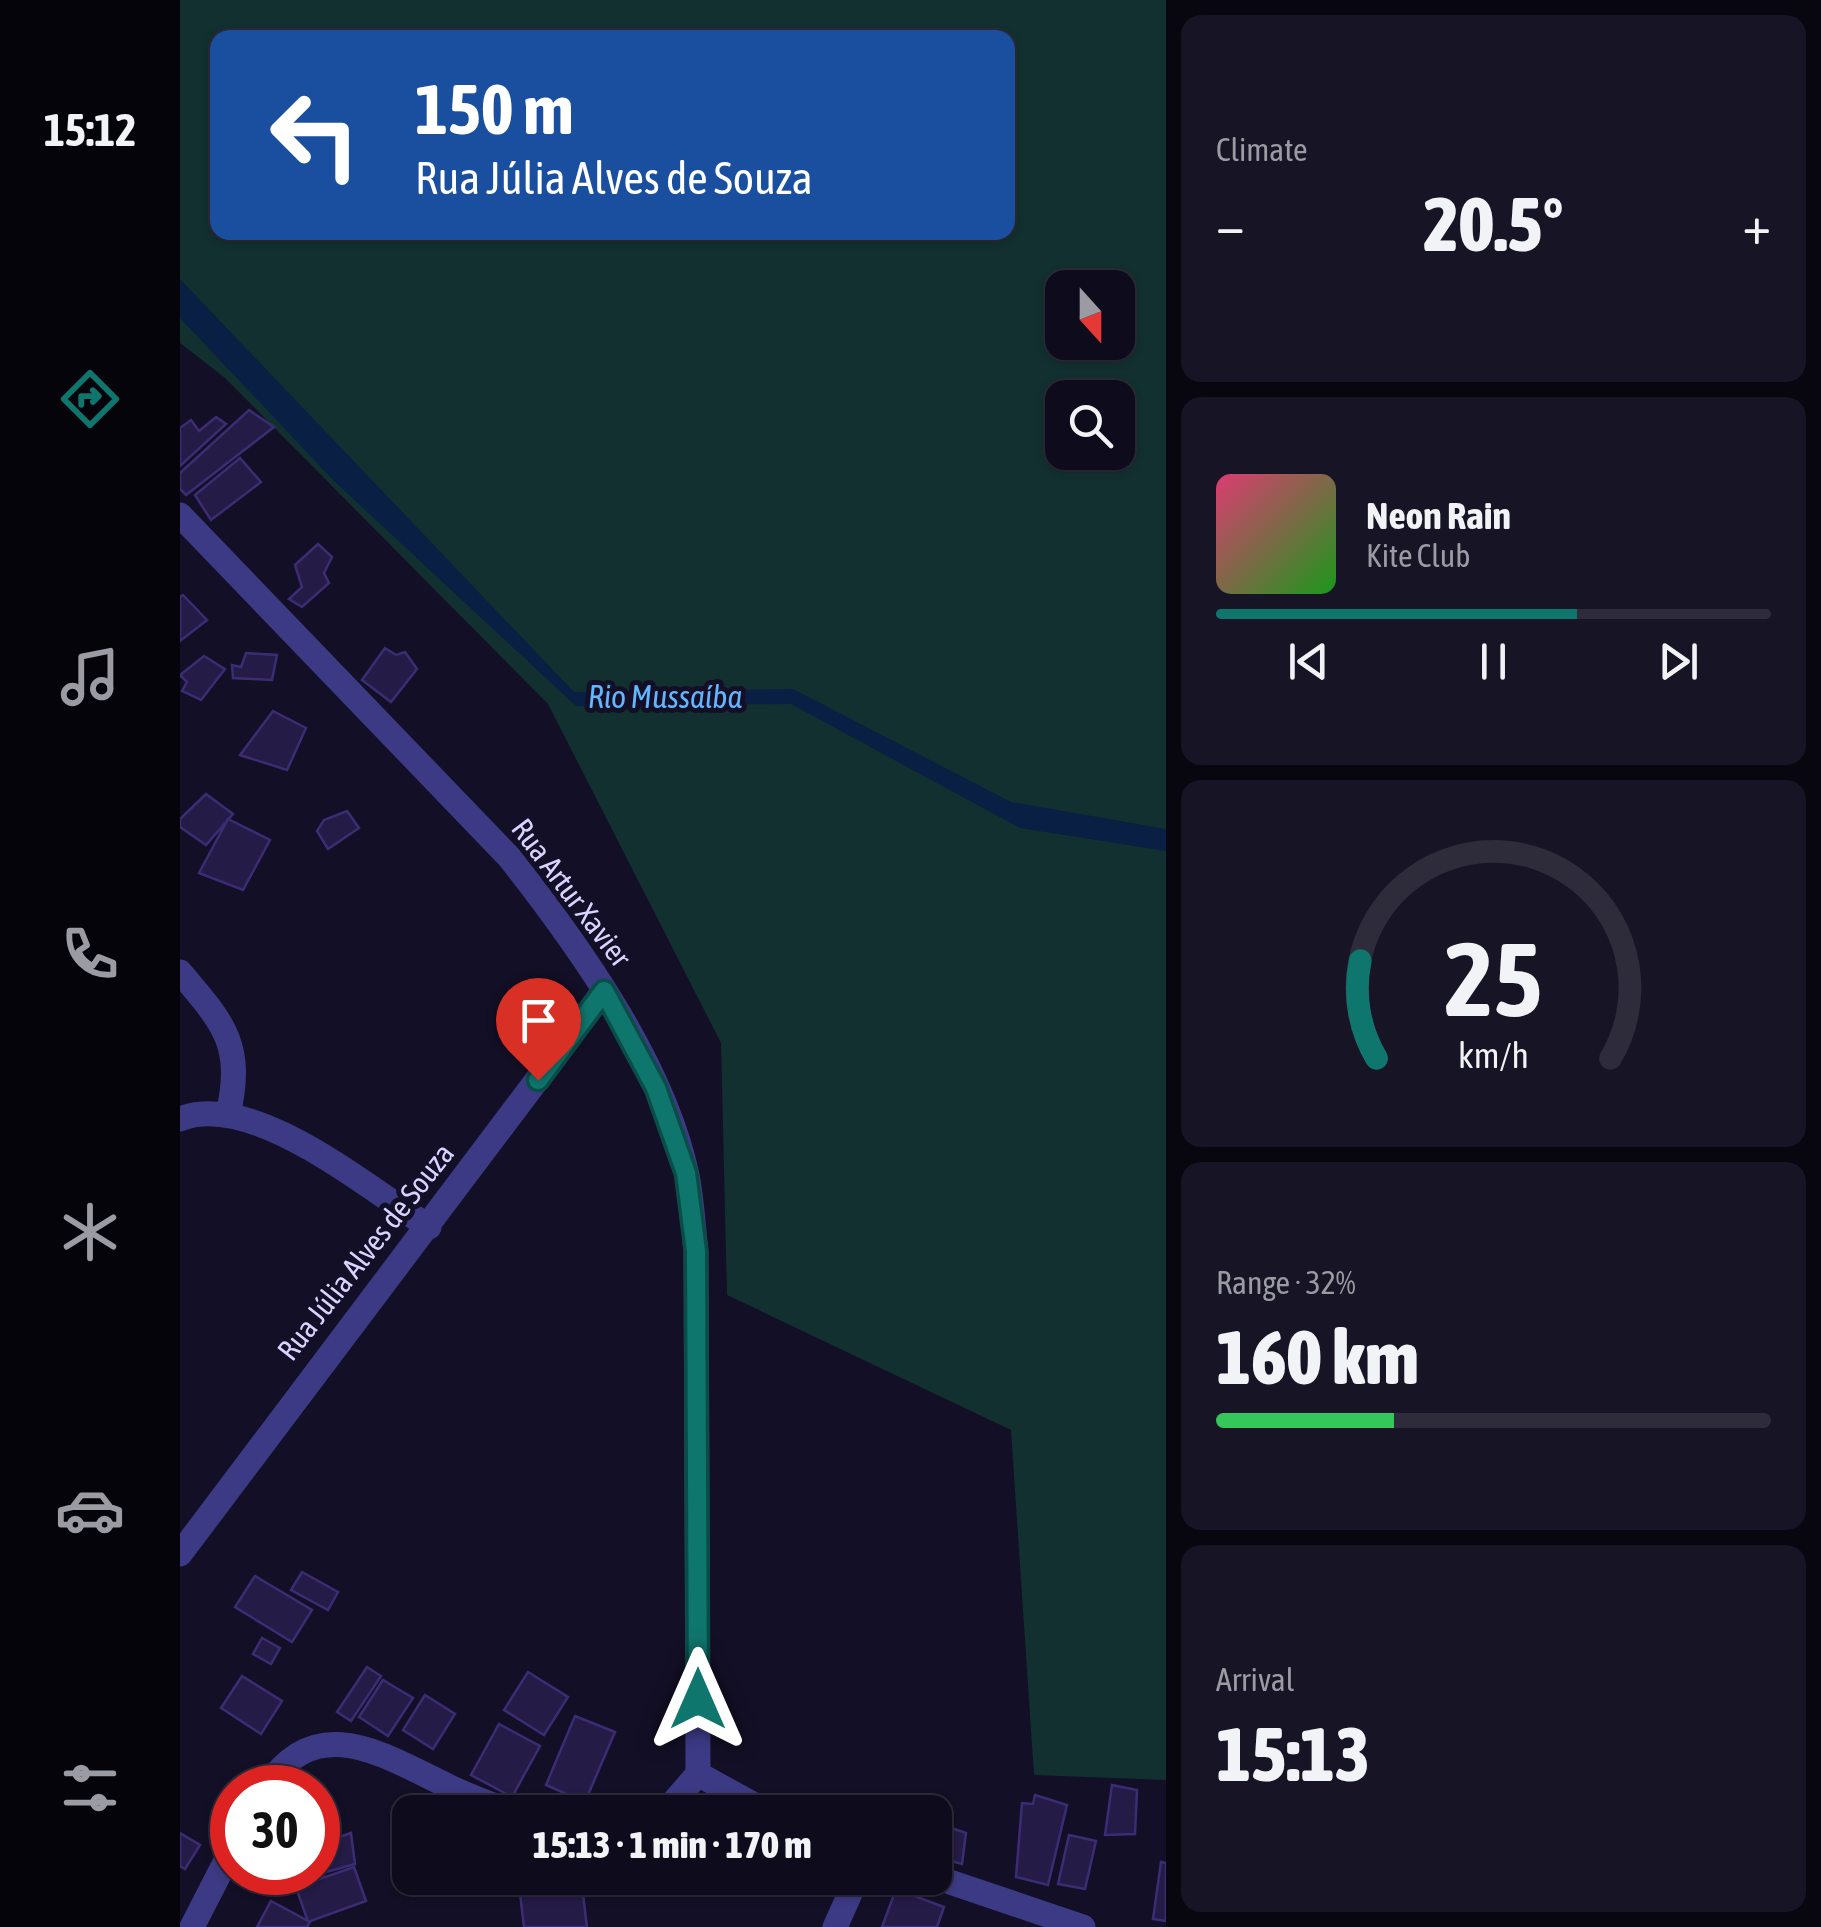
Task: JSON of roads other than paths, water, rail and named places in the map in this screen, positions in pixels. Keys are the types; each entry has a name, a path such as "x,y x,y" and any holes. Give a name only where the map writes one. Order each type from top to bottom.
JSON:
{"street":[{"name":"Rua Artur Xavier","path":"180,515 509,857 604,991 656,1088 686,1173 694,1232 698,1774"},
{"path":"180,972 226,1032 237,1076 228,1114"},
{"name":"Rua Júlia Alves de Souza","path":"180,1554 274,1423 429,1227 604,991"},
{"path":"180,1120 228,1114 292,1140 429,1227"},
{"path":"284,1765 290,1757 344,1744 386,1754 475,1795"},
{"path":"680,1795 698,1774 736,1795"},
{"path":"952,1882 1083,1927"},
{"path":"192,1927 210,1892"},
{"path":"834,1927 848,1895"}],"water":[{"name":"Rio Mussaíba","path":"180,279 574,692 793,689 1011,802 1166,829 1166,851 1020,828 791,704 576,706 334,481 180,318"}]}
